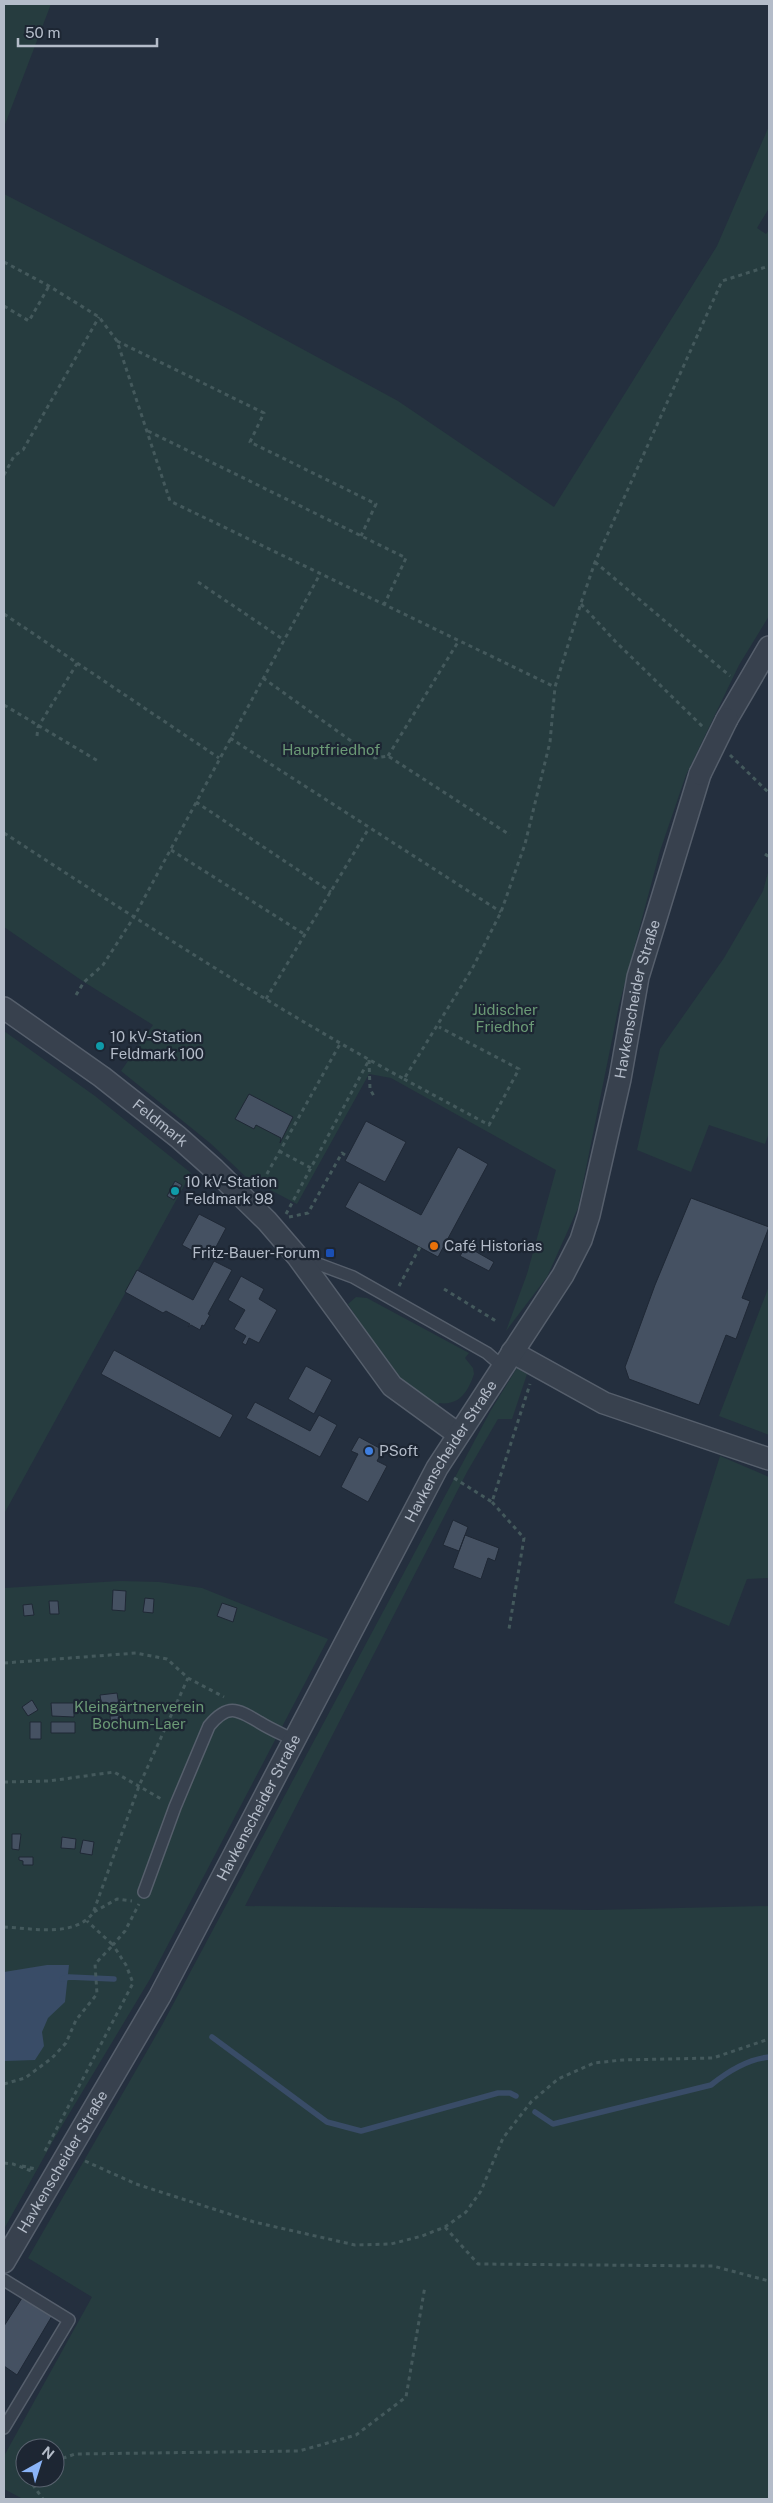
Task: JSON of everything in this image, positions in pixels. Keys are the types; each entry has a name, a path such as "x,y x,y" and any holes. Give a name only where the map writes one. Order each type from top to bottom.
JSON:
{"street":[{"name":"Havkenscheider Straße","path":"4,2262 160,1996 437,1468 563,1275 581,1240 589,1215 620,1079 638,978 700,774 727,719 769,647"},
{"name":"Feldmark","path":"4,1008 102,1077 178,1137 250,1204 298,1257 392,1386 458,1434"},
{"path":"507,1359 536,1364 604,1404 769,1459"}],"lane":[{"name":"Feldmark","path":"298,1257 353,1278 487,1353 507,1359"},
{"path":"142,1897 175,1807 209,1726 223,1713 232,1710 242,1711 294,1740"},
{"path":"4,2280 69,2320 4,2428"}],"path":[{"path":"4,262 99,317 117,340 170,501 458,642 556,687"},
{"path":"404,1079 472,970 501,912 525,844 550,742 556,687 580,603 596,562 722,281 769,266"},
{"path":"4,306 30,321 48,286"},
{"path":"4,475 14,456 23,450 99,317"},
{"path":"117,340 264,413 250,442 376,504 361,536"},
{"path":"147,431 406,558 384,605"},
{"path":"596,562 744,689"},
{"path":"76,995 84,982 103,964 134,918 262,678 320,574"},
{"path":"198,582 284,640"},
{"path":"580,603 614,641 710,734"},
{"path":"4,614 220,758"},
{"path":"388,756 458,642"},
{"path":"38,736 38,727 78,662"},
{"path":"262,678 375,758 388,756 510,835"},
{"path":"4,706 98,761"},
{"path":"230,738 501,912"},
{"path":"730,754 769,793"},
{"path":"196,802 331,892"},
{"path":"266,999 369,828"},
{"path":"4,833 134,918 340,1044 489,1125 519,1068 438,1027"},
{"path":"171,850 304,934"},
{"path":"765,854 769,857"},
{"path":"250,1204 340,1044"},
{"path":"368,1060 370,1089 375,1098"},
{"path":"345,1155 342,1153 308,1213 284,1218 368,1060"},
{"path":"280,1151 311,1168"},
{"path":"398,1289 420,1247"},
{"path":"444,1289 496,1321"},
{"path":"492,1502 536,1364"},
{"path":"437,1468 492,1502 524,1538 509,1629"},
{"path":"4,1663 136,1653 167,1659 188,1678 226,1698 242,1711"},
{"path":"4,1927 60,1930 87,1921 93,1913 139,1786 188,1678"},
{"path":"4,1782 49,1781 114,1772 175,1807"},
{"path":"93,1913 117,1899 142,1897"},
{"path":"4,2084 25,2078 52,2058 66,2043 76,2020 97,1994 95,1964 125,1931 142,1897"},
{"path":"50,2138 133,1983 126,1965 113,1945 87,1921"},
{"path":"68,2154 136,2184 244,2219 354,2245 391,2244 422,2236 445,2227 466,2212 481,2191 503,2138 544,2088 558,2080 594,2063 622,2060 713,2058 769,2039"},
{"path":"4,2163 13,2164 53,2180"},
{"path":"445,2227 478,2264 713,2266 769,2281"},
{"path":"65,2458 76,2454 299,2452 356,2435 406,2397 425,2286"},
{"path":"35,2488 43,2499"}],"green space":[{"path":"4,4 51,4 4,127"},
{"name":"Hauptfriedhof","path":"769,126 769,208 757,228 766,234 769,230 769,616 739,665 686,775 660,851 619,1005 578,1208 547,1277 506,1331 527,1274 556,1170 391,1078 369,1074 297,1204 246,1177 210,1143 121,1071 153,1025 84,982 4,927 4,194 236,313 398,401 554,507 717,246"},
{"path":"769,869 769,1133 765,1144 709,1125 691,1172 637,1150 660,1049 724,958 763,891"},
{"path":"4,1031 95,1096 191,1173 4,1514"},
{"path":"769,1286 769,1435 719,1416"},
{"path":"356,1297 367,1298 469,1353 465,1358 473,1368 474,1374 466,1392 457,1400 439,1403 437,1409 397,1377 380,1355 348,1304"},
{"path":"517,1368 527,1374 512,1419 498,1419 467,1472 245,1906 595,1910 769,1906 769,2499 23,2499 4,2489 4,2456 92,2297 28,2258 162,2025 491,1410"},
{"path":"720,1456 769,1477 769,1578 747,1579 729,1626 674,1603"},
{"name":"Kleingärtnerverein Bochum-Laer","path":"120,1581 159,1582 202,1588 328,1639 150,1979 54,2139 4,2229 4,1588"}],"water":[{"path":"47,1965 69,1965 65,2002 48,2018 42,2032 44,2046 35,2060 4,2061 4,1972"}],"building":[{"path":"249,1094 293,1117 280,1143 281,1138 256,1125 254,1129 235,1119"},
{"path":"366,1121 406,1142 385,1182 345,1161"},
{"path":"458,1147 488,1164 438,1257 345,1207 359,1182 421,1215"},
{"name":"10 kV-Station Feldmark 98","path":"175,1181 182,1185 174,1200 167,1196"},
{"path":"691,1198 769,1227 742,1298 750,1301 736,1339 726,1335 699,1405 629,1379 625,1367 655,1285"},
{"path":"199,1214 226,1228 209,1260 182,1245"},
{"path":"466,1246 494,1262 489,1271 460,1256"},
{"path":"214,1261 232,1270 208,1314 210,1315 200,1330 191,1325 188,1327 190,1324 166,1311 163,1313 125,1292 137,1270 193,1300"},
{"path":"241,1276 264,1289 259,1299 277,1310 259,1343 249,1338 246,1345 242,1343 246,1336 234,1329 245,1310 228,1300"},
{"path":"114,1350 233,1415 220,1438 101,1374"},
{"path":"306,1366 332,1380 314,1414 288,1399"},
{"path":"255,1402 310,1431 319,1415 337,1425 320,1457 246,1418"},
{"path":"359,1437 383,1450 377,1461 387,1466 368,1502 341,1487 358,1454 351,1451"},
{"path":"453,1520 468,1527 459,1551 443,1545"},
{"path":"465,1535 499,1548 495,1561 488,1558 481,1579 453,1568"},
{"path":"113,1590 126,1591 125,1611 112,1610"},
{"path":"145,1598 154,1599 153,1613 143,1612"},
{"path":"49,1601 58,1601 59,1614 50,1614"},
{"path":"222,1603 237,1608 233,1622 217,1616"},
{"path":"32,1604 34,1615 24,1616 23,1605"},
{"path":"117,1693 119,1705 102,1707 100,1695"},
{"path":"32,1700 38,1710 28,1716 22,1707"},
{"path":"51,1703 74,1703 74,1717 52,1716"},
{"path":"122,1715 123,1725 111,1726 110,1716"},
{"path":"30,1722 41,1722 41,1739 30,1739"},
{"path":"51,1722 75,1722 75,1733 51,1733"},
{"path":"12,1834 21,1834 19,1850 12,1849"},
{"path":"62,1837 76,1839 75,1849 61,1848"},
{"path":"83,1840 94,1842 92,1855 80,1853"},
{"path":"19,1857 33,1857 33,1865 23,1865 23,1861 19,1860"},
{"path":"22,2298 52,2316 17,2375 4,2366 4,2326"}],"waterway":[{"path":"62,1979 69,1977 114,1979"},
{"path":"212,2037 327,2122 361,2131 498,2093 510,2093 516,2096"},
{"path":"535,2112 553,2124 711,2085 739,2067 754,2060 769,2057"}],"place":[{"name":"10 kV-Station Feldmark 100","path":"100,1046"},
{"name":"10 kV-Station Feldmark 98","path":"175,1191"},
{"name":"Café Historias","path":"434,1246"},
{"name":"Fritz-Bauer-Forum","path":"330,1253"},
{"name":"PSoft","path":"369,1451"}],"park label":[{"name":"Jüdischer Friedhof","path":"505,1018"}]}
